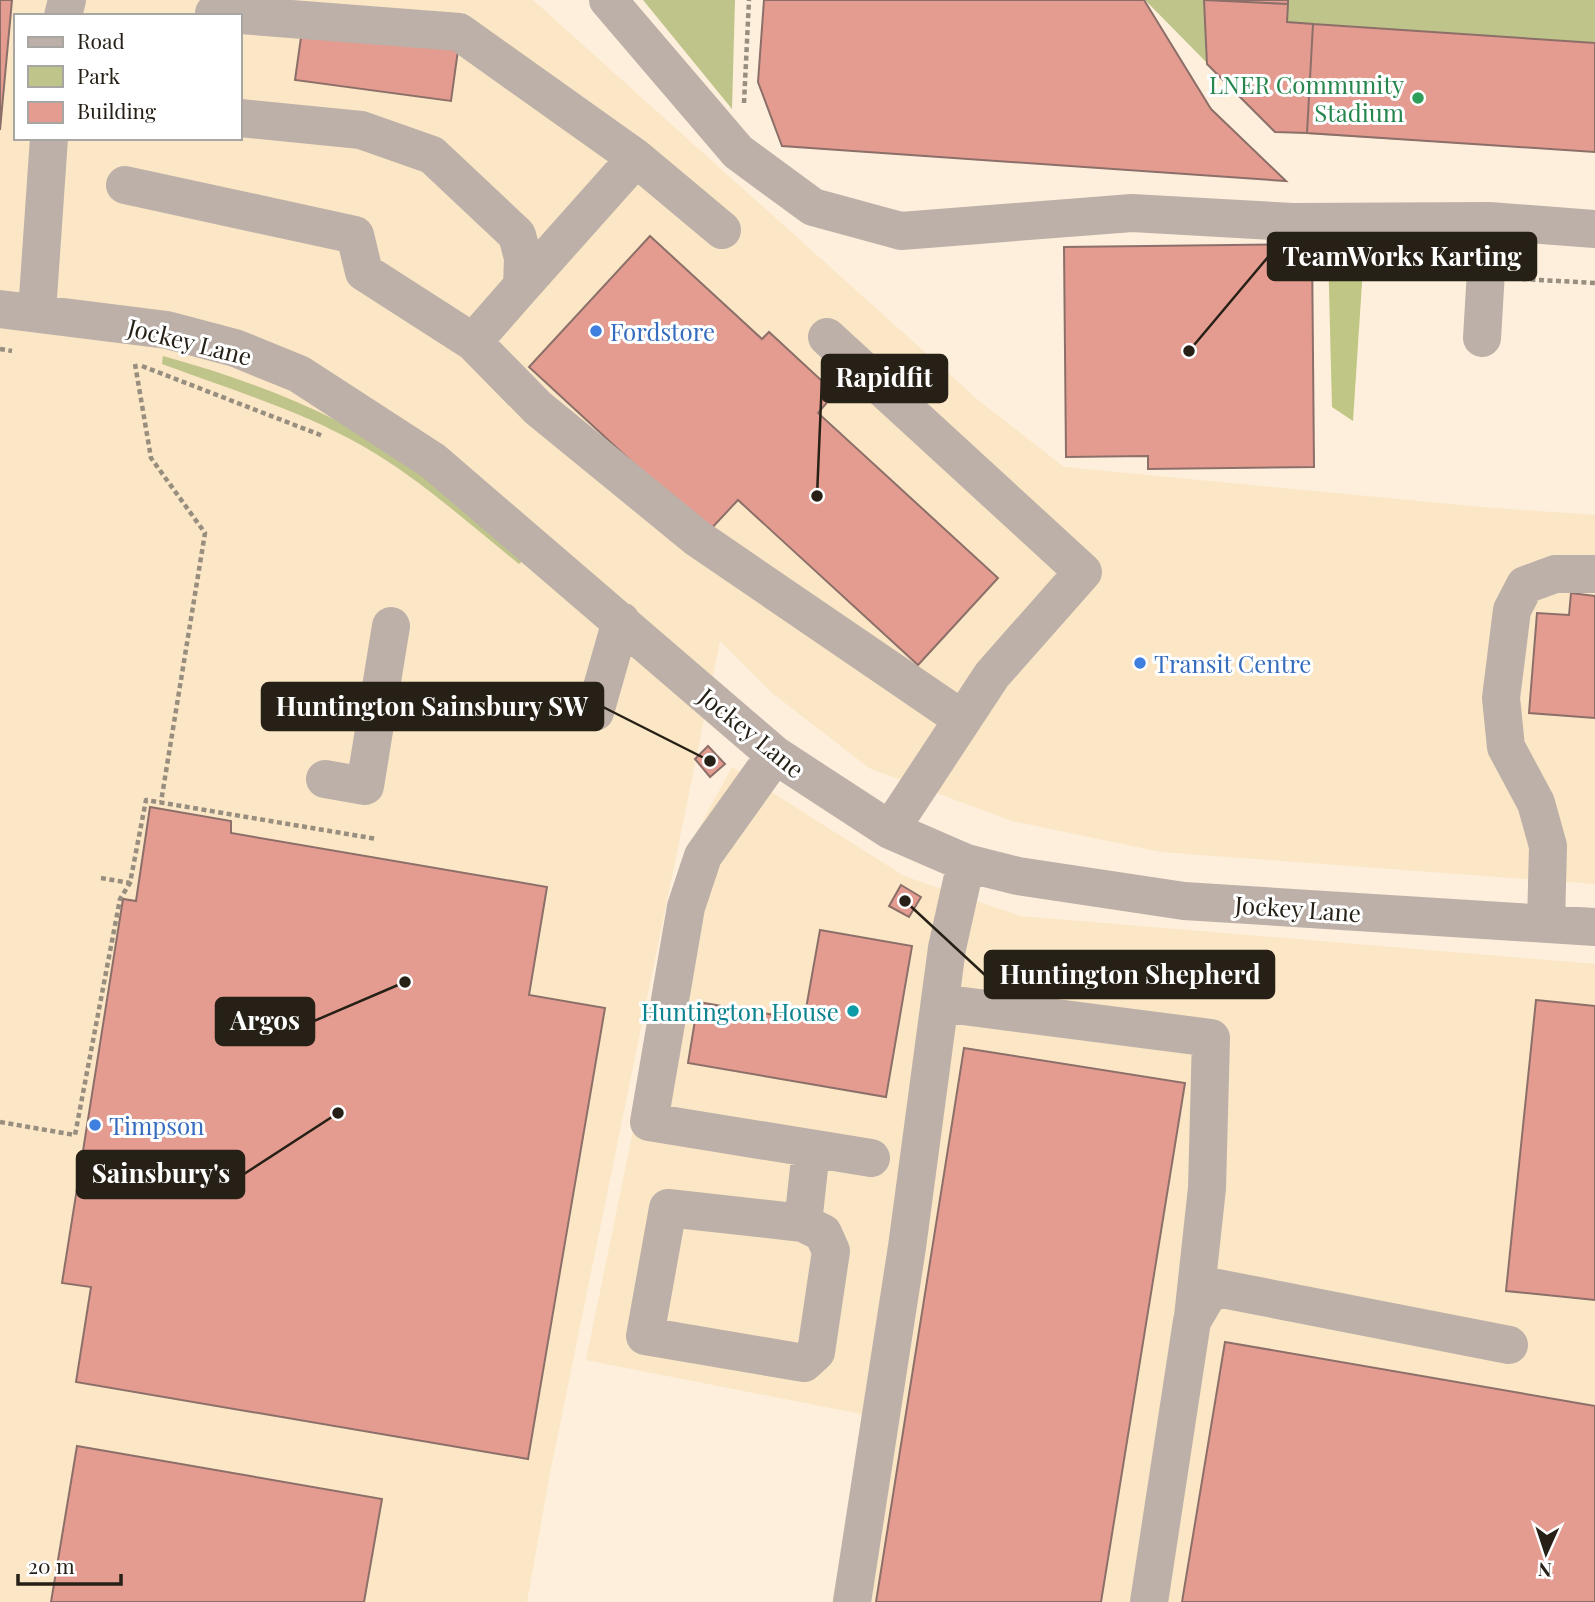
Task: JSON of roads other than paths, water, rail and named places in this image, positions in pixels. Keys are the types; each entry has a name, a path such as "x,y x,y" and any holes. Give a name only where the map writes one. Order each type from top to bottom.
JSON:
{"street":[{"path":"608,0 738,152 813,207 901,231 1132,212 1292,222 1489,221 1595,229"},
{"path":"214,13 227,14"},
{"path":"242,15 459,32 636,158 722,230"},
{"path":"242,118 361,130 432,155 517,235 523,258 522,286"},
{"path":"37,312 49,140"},
{"path":"473,342 636,158"},
{"path":"125,185 355,235 364,272 473,342 538,408 697,538 962,719"},
{"path":"1482,338 1489,221"},
{"name":"Jockey Lane","path":"0,309 167,330 234,348 299,374 433,461 775,755 890,830 966,863 1031,879 1184,901 1595,927"},
{"path":"827,337 1083,572 992,675 890,830"},
{"path":"1546,923 1548,846 1536,803 1506,747 1502,698 1512,610 1525,585 1555,574 1595,574"},
{"path":"595,712 621,621"},
{"path":"325,779 365,786 391,626"},
{"path":"775,755 703,856 686,907 649,1122 871,1158"},
{"path":"852,1602 947,948 966,863"},
{"path":"940,1003 1211,1038 1207,1188 1192,1321 1149,1602"},
{"path":"803,1223 811,1150"},
{"path":"668,1208 803,1223 822,1233 831,1251 816,1353 804,1363 645,1336 668,1208"},
{"path":"1192,1321 1212,1287 1509,1345"}],"place":[{"name":"LNER Community Stadium","path":"1418,98"},
{"name":"Fordstore","path":"596,331"},
{"name":"TeamWorks Karting","path":"1189,351"},
{"name":"Rapidfit","path":"817,496"},
{"name":"Transit Centre","path":"1140,663"},
{"name":"Huntington Sainsbury SW","path":"710,761"},
{"name":"Huntington Shepherd","path":"905,901"},
{"name":"Argos","path":"405,982"},
{"name":"Huntington House","path":"853,1011"},
{"name":"Sainsbury's","path":"338,1113"},
{"name":"Timpson","path":"95,1125"}]}
